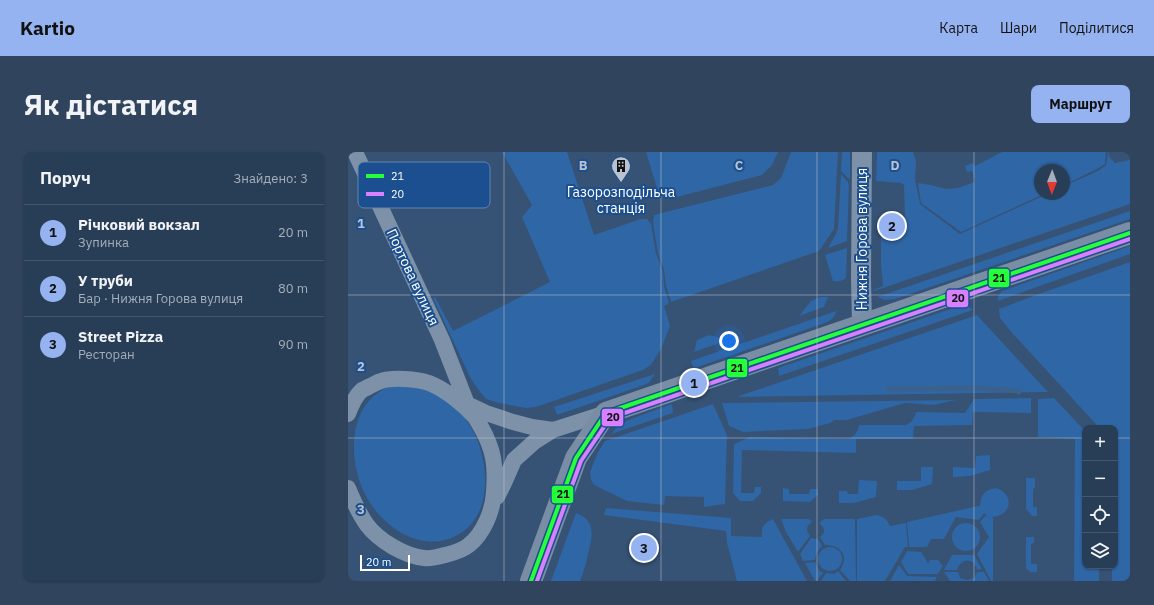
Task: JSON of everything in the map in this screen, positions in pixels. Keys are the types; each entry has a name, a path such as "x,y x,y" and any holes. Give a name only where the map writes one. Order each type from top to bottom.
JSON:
{"main road":[{"path":"531,581 576,458 606,412 862,326 1130,233"}],"street":[{"name":"Портова вулиця","path":"355,152 360,162"},
{"name":"Нижня Горова вулиця","path":"862,152 862,326"},
{"name":"Портова вулиця","path":"381,208 442,340 467,404"},
{"path":"348,414 352,404 362,391 382,380 404,378 429,383 452,397 486,413 532,427 553,430"},
{"path":"452,397 476,418 488,439 493,455 495,481 494,503"},
{"path":"348,488 367,526 388,544 413,557 426,559 438,557 465,549 481,533 514,460 534,442 553,430 606,412"}],"shaded area":[{"path":"502,152 567,152 594,235 641,219 647,219 651,224 656,253 663,272 664,286 669,303 664,306 670,326 661,349 651,365 643,370 536,407 526,408 486,399 477,388 470,377 433,298 435,297 453,331 550,282 522,217 532,205"},
{"path":"646,152 778,152 772,165 762,175 669,199 660,196"},
{"path":"791,152 838,152 834,229 819,251 671,302 666,286 664,270 658,254 653,223 654,215 773,185 781,178"},
{"path":"842,152 850,152 850,179 841,171"},
{"path":"877,152 913,152 916,161 915,179 920,204 960,234 1034,200 1070,200 1070,183 1098,171 1106,165 1108,152 1110,158 1115,163 1130,160 1130,204 874,291 873,290 883,286 881,235 902,236 905,219 904,185 901,183 876,181"},
{"path":"1002,152 1106,152 1105,164 1070,182 1070,164 1034,164 1034,199 961,232 921,203 918,183 946,189 958,188 975,182 972,171 967,172 965,166 973,163 975,166"},
{"path":"841,174 848,182 849,186 847,241 828,248 838,228"},
{"path":"1130,211 1130,219 895,299 885,300 877,297"},
{"path":"1130,246 1130,254 998,301 998,297 1002,291"},
{"path":"847,248 846,278 840,281 833,281 825,255"},
{"path":"1130,262 1130,581 1112,581 1112,569 1118,569 1118,425 1097,425 1000,318 999,309"},
{"path":"820,297 828,297 824,307 799,316 811,301"},
{"path":"962,305 968,306 973,310 779,376 778,368"},
{"path":"836,311 833,318 822,324 695,368 693,367 691,361"},
{"path":"977,315 1048,392 738,397 739,396"},
{"path":"709,335 728,340 694,352 697,340"},
{"path":"655,374 649,383 557,415 554,407"},
{"path":"410,384 438,394 450,403 469,424 482,454 485,481 481,508 474,520 465,530 451,538 436,542 407,536 382,518 364,492 355,464 355,434 358,420 364,407 373,396 386,388"},
{"path":"1031,398 1031,413 973,412 972,425 914,426 913,439 856,439 856,453 742,450 741,493 754,493 755,487 761,487 761,493 753,501 740,501 733,493 734,444 750,437 848,439 856,434 859,425 906,425 910,423 916,412 965,413 974,399"},
{"path":"1054,398 1082,428 1082,569 1099,569 1099,581 1074,581 1075,439 1038,437 1038,399"},
{"path":"956,400 934,405 905,403 847,420 835,420 830,423 808,429 743,432 729,426 722,403"},
{"path":"672,404 673,413 611,434 618,426 628,420"},
{"path":"713,404 727,435 725,504 704,507 704,497 665,496 664,505 627,501 594,485 591,480 590,472 598,452 605,441"},
{"path":"990,455 990,470 970,476 953,477 953,467 975,468 976,456"},
{"path":"921,467 933,467 932,484 912,490 897,490 897,481 921,481"},
{"path":"1026,478 1035,478 1035,488 1033,489 1033,507 1037,507 1037,516 1032,516 1026,509"},
{"path":"859,480 877,481 876,497 854,503 839,503 839,491 847,491 848,494 858,494"},
{"path":"783,488 789,489 789,494 809,494 810,489 818,489 818,495 810,502 783,501"},
{"path":"996,488 1006,495 1009,504 1004,513 999,516 992,517 993,581 991,581 977,554 989,537 980,522 986,515 989,517 984,513 979,520 956,517 944,539 931,539 927,547 909,547 907,522 980,506 982,496 986,491"},
{"path":"606,508 731,518 731,536 762,537 764,526 767,522 773,519 807,581 737,581 727,543 726,531 604,515"},
{"path":"576,513 587,519 592,533 585,566 580,581 551,581"},
{"path":"876,515 881,516 888,521 890,526 906,523 908,547 905,547 885,581 857,581 857,519"},
{"path":"781,519 809,519 812,522 807,528 810,536 798,552 786,532"},
{"path":"824,519 855,519 856,581 850,581 840,570 844,560 844,555 842,552 835,547 825,545 820,537 824,530 819,523"},
{"path":"966,523 972,524 976,527 979,531 979,543 976,547 972,550 966,551 960,550 956,547 953,543 952,537 953,531 956,527 960,524"},
{"path":"1026,537 1034,537 1034,543 1031,544 1031,564 1037,564 1037,572 1031,572 1026,568"},
{"path":"811,538 818,539 822,546 817,552 815,560 803,561 800,554"},
{"path":"830,547 839,550 842,559 839,568 830,571 821,568 818,559 821,550"},
{"path":"907,551 921,552 928,563 930,560 938,560 943,566 938,574 908,574 901,562"},
{"path":"952,555 974,555 982,569 977,570 973,563 970,561 964,561 957,570 944,570"},
{"path":"815,562 819,570 823,573 817,581 815,581 805,563"},
{"path":"899,565 907,576 937,577 935,581 890,581"},
{"path":"838,571 846,581 821,581 826,573 834,574"},
{"path":"944,572 958,572 960,578 967,580 974,578 977,572 984,572 989,581 950,581"}],"waterway":[{"path":"888,389 978,388 1019,392"}],"transit line":[{"name":"21","path":"606,413 1130,233"},
{"name":"20","path":"537,581 581,461 610,418 1130,239"},
{"name":"21","path":"531,581 576,458 606,413"}],"place":[{"name":"Газорозподільча станція","path":"621,183"},
{"name":"У труби","path":"892,226"},
{"name":"Річковий вокзал","path":"694,383"},
{"name":"Street Pizza","path":"644,548"}]}
